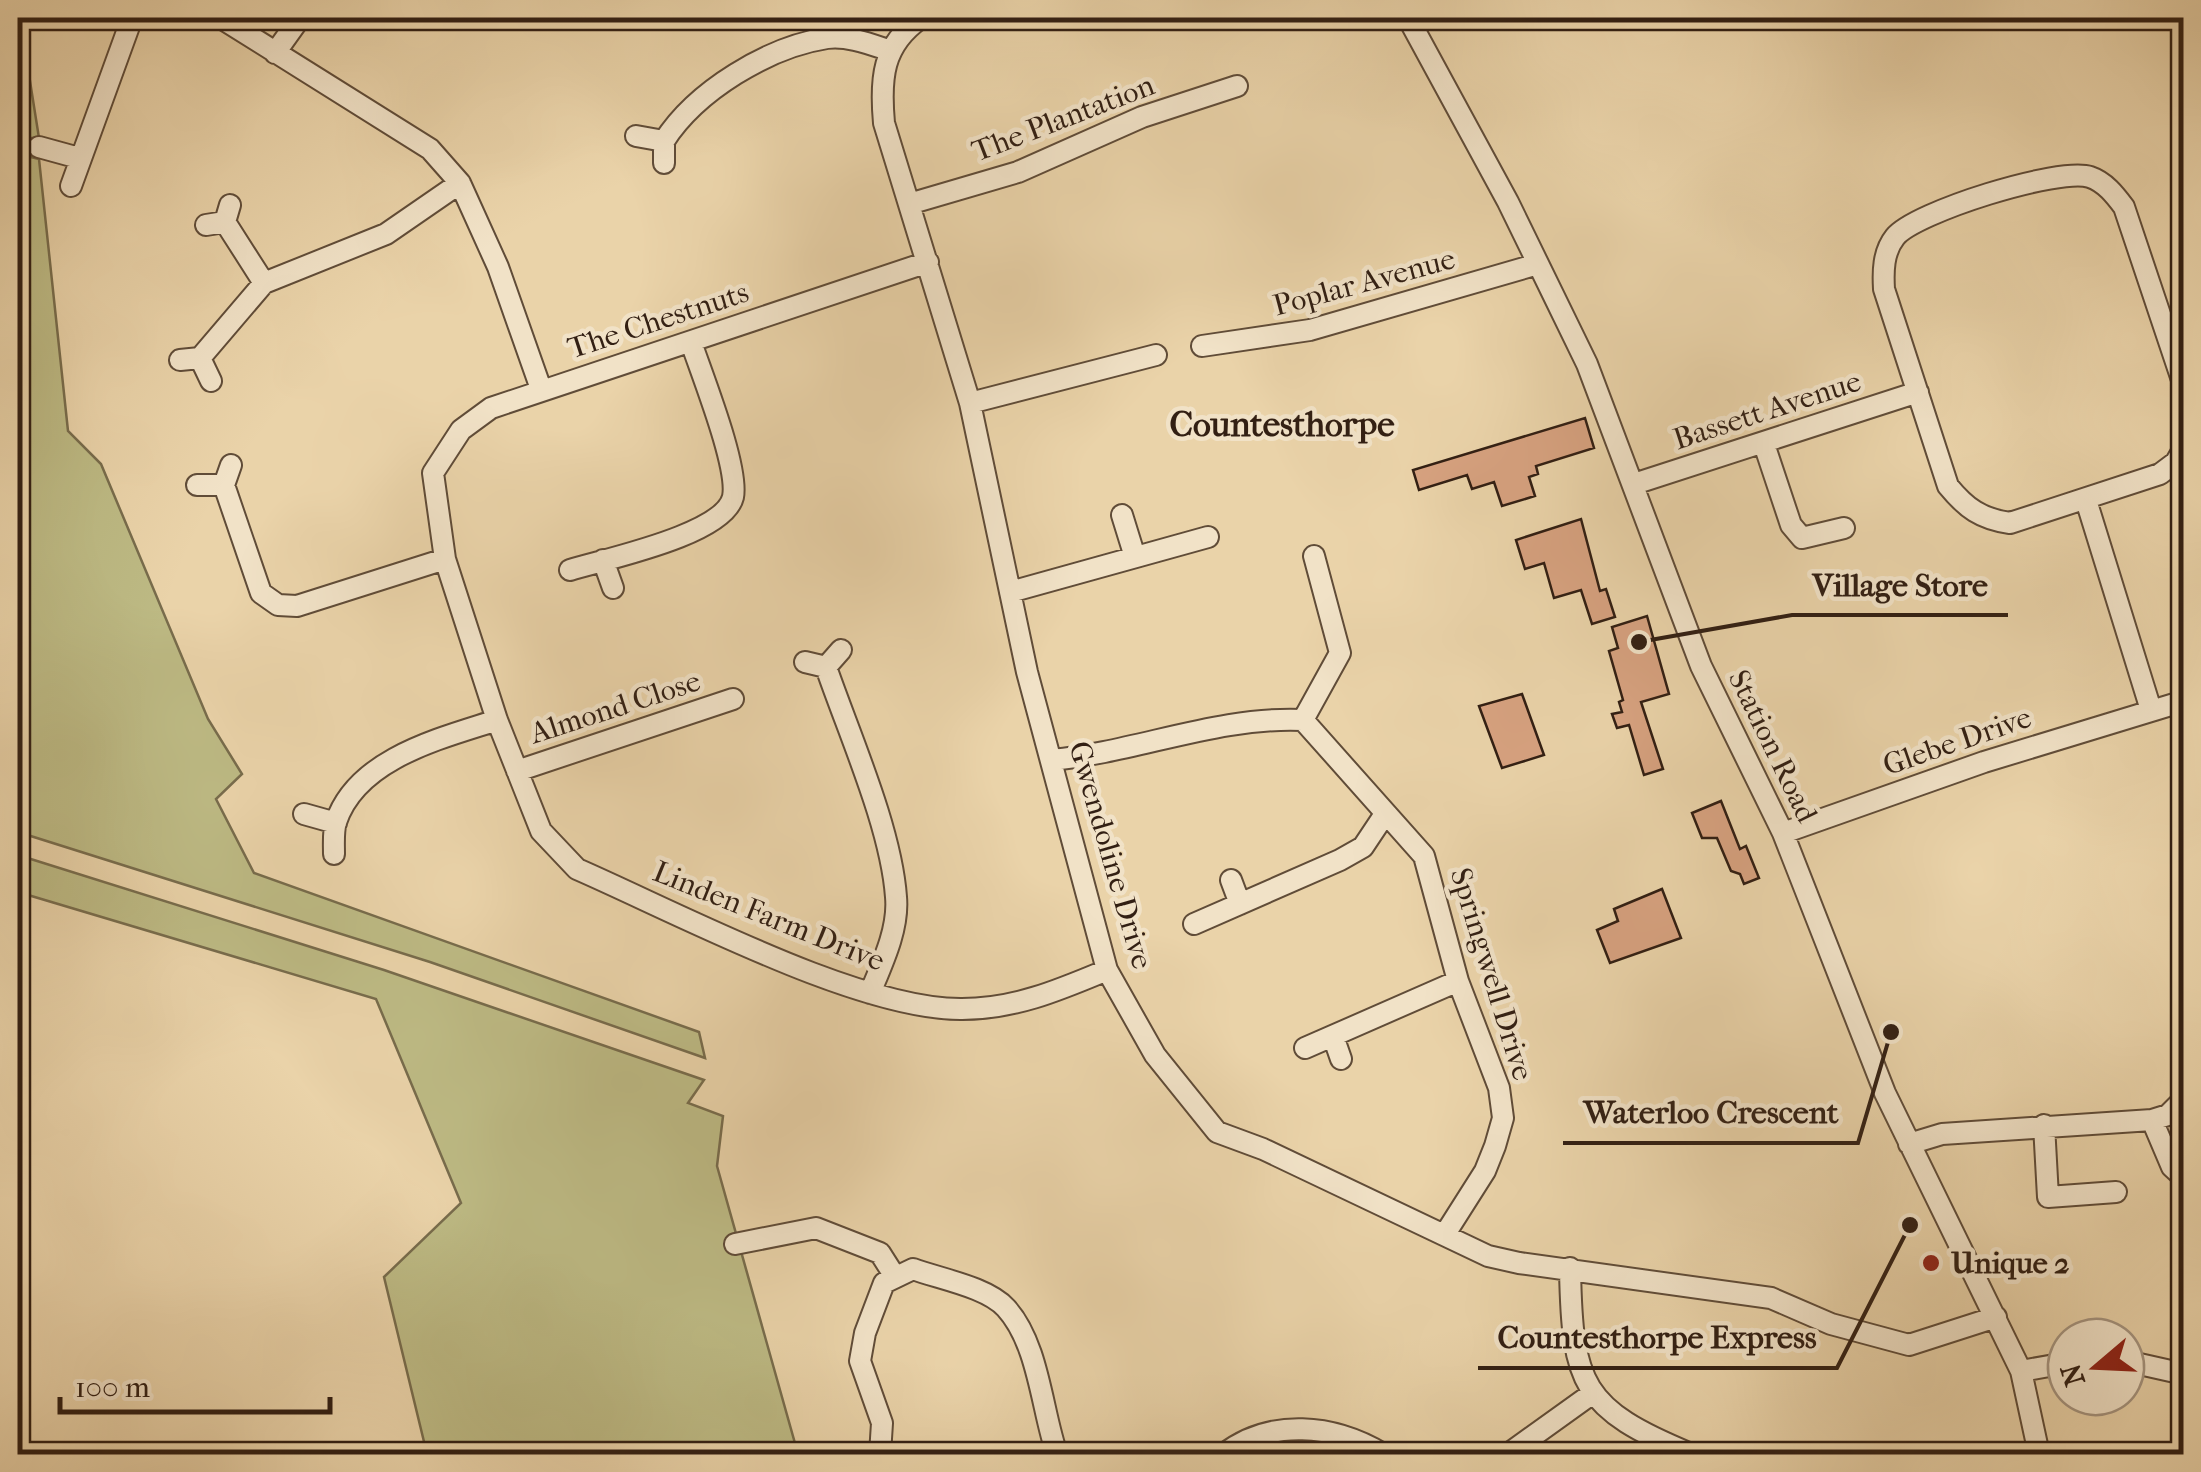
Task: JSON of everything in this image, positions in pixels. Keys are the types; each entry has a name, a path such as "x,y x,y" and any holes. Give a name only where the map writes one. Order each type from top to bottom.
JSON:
{"street":[{"path":"71,186 132,18"},
{"path":"221,18 430,149 460,183 498,267 540,389"},
{"path":"276,53 300,18"},
{"path":"664,163 664,140 681,115 707,92 797,46 830,37 888,50 922,18"},
{"name":"Station Road","path":"1408,18 1587,364 1634,484 1657,558 1701,666 1783,832 1909,1144 2020,1371 2039,1454"},
{"name":"Gwendoline Drive","path":"888,50 880,82 884,123 970,403 1010,592 1107,970 1155,1055 1216,1132 1488,1256 1771,1298 1831,1324 1908,1345 1996,1318"},
{"name":"The Plantation","path":"909,204 1018,172 1142,117 1237,86"},
{"path":"636,136 664,140"},
{"path":"39,147 79,158"},
{"path":"2184,386 2174,324 2124,207 2111,190 2090,177 2062,174 1915,220 1893,239 1883,266 1884,289 1948,486 1962,504 1985,519 2010,523 2160,474 2176,462 2184,448"},
{"path":"210,381 190,359 264,283 386,234 460,183"},
{"path":"220,217 264,283"},
{"name":"The Chestnuts","path":"432,474 461,430 491,408 928,262"},
{"name":"Poplar Avenue","path":"1202,346 1310,330 1538,264"},
{"path":"570,570 695,531 718,520 733,498 731,466 691,342"},
{"path":"1080,351 1086,374"},
{"path":"970,403 1156,355"},
{"name":"Bassett Avenue","path":"1634,484 1918,392"},
{"path":"1764,444 1791,525 1802,538 1844,528"},
{"name":"Linden Farm Drive","path":"432,474 445,559 498,720 541,831 577,869 870,993 960,1010 1030,1002 1107,970"},
{"path":"198,486 228,475 262,592 278,604 297,606 445,559"},
{"path":"2086,500 2151,710"},
{"path":"1122,515 1135,557"},
{"path":"1010,592 1208,537"},
{"path":"1052,760 1090,756 1264,718 1303,720 1340,653 1314,556"},
{"path":"603,560 613,588"},
{"path":"1322,583 1344,577"},
{"path":"841,650 816,665 884,842 896,899 889,944 870,993"},
{"name":"Almond Close","path":"517,771 733,699"},
{"name":"Glebe Drive","path":"1783,832 1984,762 2184,701"},
{"path":"334,854 336,822 352,795 382,766 425,744 498,720"},
{"name":"Springwell Drive","path":"1303,720 1424,856 1458,981 1499,1088 1503,1118 1485,1172 1446,1234"},
{"path":"304,814 336,822"},
{"path":"1194,924 1363,847 1385,814"},
{"path":"1231,880 1240,904"},
{"path":"1305,1048 1458,981"},
{"path":"1333,1036 1342,1059"},
{"path":"1909,1144 1942,1134 2152,1120 2168,1114 2184,1100"},
{"path":"2152,1120 2172,1168 2184,1178"},
{"path":"2044,1125 2048,1197 2116,1192"},
{"path":"735,1244 816,1228 880,1253 894,1275"},
{"path":"1570,1268 1571,1322 1581,1369 1593,1393 1632,1430 1691,1454"},
{"path":"880,1454 882,1423 860,1361 878,1300 894,1275 913,1269 989,1297 1006,1308 1047,1403 1058,1454"},
{"path":"2146,1365 2184,1374"},
{"path":"2020,1371 2046,1366"},
{"path":"1508,1454 1593,1393"},
{"path":"1224,1454 1243,1440 1267,1432 1311,1428 1348,1438 1383,1454"}],"shaded area":[{"path":"20,18 39,138 18,138"},
{"path":"18,154 39,159 68,431 101,464 208,719 242,774 216,799 254,873 699,1032 705,1058 430,962 18,832"},
{"path":"18,855 384,970 704,1080 688,1103 723,1116 717,1166 798,1454 427,1454 384,1277 461,1203 376,999 18,892"}],"building":[{"path":"1585,418 1594,448 1536,466 1538,474 1529,477 1535,496 1502,506 1494,482 1472,489 1467,475 1419,490 1413,470"},
{"path":"1581,519 1600,591 1606,589 1615,617 1592,624 1581,590 1554,598 1544,563 1525,569 1516,540"},
{"path":"1647,616 1669,694 1641,702 1663,769 1644,775 1629,725 1617,728 1612,714 1622,712 1619,702 1623,700 1609,651 1618,648 1612,627"},
{"path":"1522,694 1544,755 1502,768 1479,706"},
{"path":"1721,801 1740,849 1746,846 1759,878 1744,884 1740,874 1731,871 1717,838 1702,838 1692,813"},
{"path":"1662,889 1681,938 1610,963 1597,930 1618,921 1614,909"}],"place":[{"name":"Village Store","path":"1639,642"},
{"name":"Waterloo Crescent","path":"1891,1032"},
{"name":"Countesthorpe Express","path":"1910,1225"},
{"name":"Unique 2","path":"1931,1263"}],"district":[{"name":"Countesthorpe","path":"1282,424"}]}
